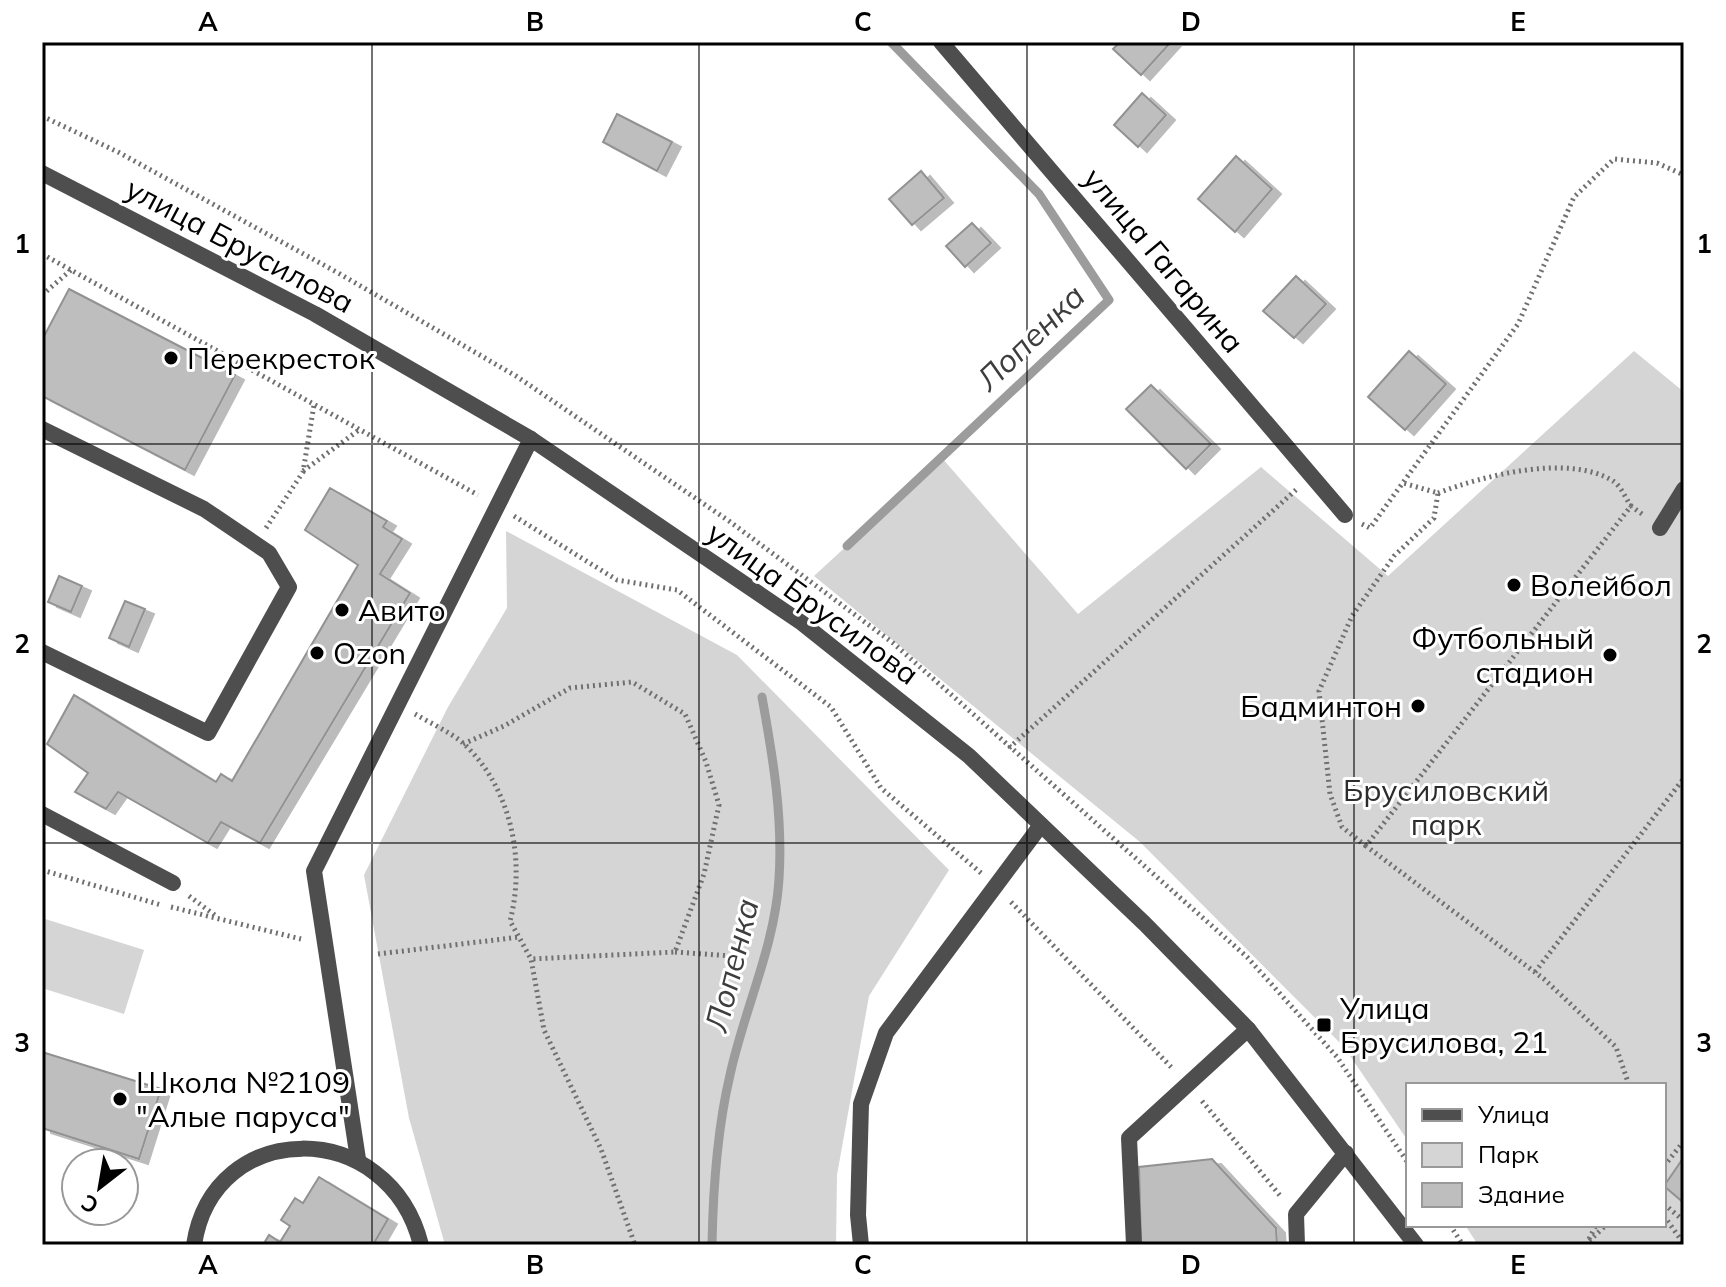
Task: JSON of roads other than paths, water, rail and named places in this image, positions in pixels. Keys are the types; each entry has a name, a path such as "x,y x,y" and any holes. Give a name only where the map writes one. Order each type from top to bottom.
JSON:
{"street":[{"name":"улица Гагарина","path":"941,42 1345,515"},
{"name":"улица Брусилова","path":"42,173 315,314 531,439 802,623 969,756 1248,1029 1416,1245"},
{"path":"42,429 204,509 269,553 289,587 208,733 42,652"},
{"path":"358,1159 314,871 531,439"},
{"path":"1660,528 1684,489"},
{"path":"42,814 173,883"},
{"path":"861,1245 858,1215 861,1104 886,1033 1041,825"},
{"path":"1134,1245 1129,1138 1248,1029"},
{"path":"194,1245 197,1226 216,1191 244,1165 281,1150 320,1148 358,1159 382,1175 402,1197 415,1223 421,1245"},
{"path":"1297,1245 1296,1214 1346,1153"}],"waterway":[{"name":"Лопенка","path":"847,546 1109,300 1039,194 891,42"},
{"name":"Лопенка","path":"712,1245 716,1160 722,1117 736,1051 772,929 779,879 778,810 762,697"}],"place":[{"name":"Перекресток","path":"171,358"},
{"name":"Волейбол","path":"1514,585"},
{"name":"Авито","path":"342,610"},
{"name":"Ozon","path":"317,653"},
{"name":"Футбольный стадион","path":"1610,655"},
{"name":"Бадминтон","path":"1418,706"},
{"name":"Улица Брусилова, 21","path":"1324,1025"},
{"name":"Школа №2109 \"Алые паруса\"","path":"120,1099"}],"park label":[{"name":"Брусиловский парк","path":"1446,807"}]}
